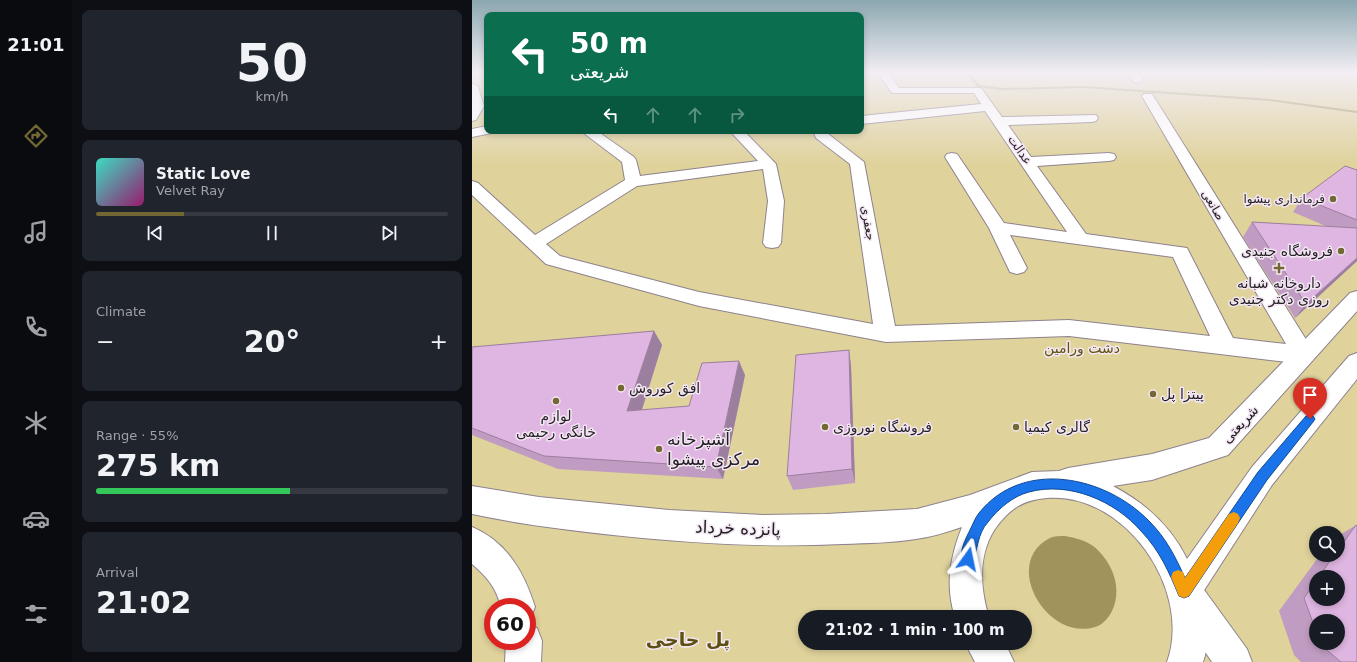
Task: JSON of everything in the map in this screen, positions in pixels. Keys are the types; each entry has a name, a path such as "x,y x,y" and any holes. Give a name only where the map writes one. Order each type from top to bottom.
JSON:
{"street":[{"path":"472,117 478,106 477,103"},
{"name":"عدالت","path":"986,103 1080,238"},
{"name":"صانعی","path":"1152,103 1304,355"},
{"path":"864,120 989,107"},
{"path":"999,121 1092,118"},
{"path":"472,133 484,131"},
{"path":"592,134 629,160 633,182"},
{"path":"740,134 769,164 776,201 772,243"},
{"name":"جعفری","path":"821,134 857,162 886,334"},
{"path":"952,157 998,228 1017,268"},
{"path":"1028,162 1109,157"},
{"path":"534,244 633,182 769,164"},
{"path":"472,186 553,260 700,299 886,334 1069,328 1304,355"},
{"path":"998,228 1180,252 1226,346"},
{"name":"شریعتی","path":"1058,483 1152,467 1218,448 1357,298"},
{"path":"1185,662 1188,655 1190,624 1184,591 1262,476 1357,362"},
{"path":"970,610 965,575 970,544 982,518 1001,499 1028,486 1058,483 1088,489 1118,503 1145,526 1168,556 1184,591 1234,662"},
{"name":"پانزده خرداد","path":"472,500 556,513 656,524 740,530 831,530 916,524 959,514 1001,499"},
{"path":"472,543 498,565 513,590 515,598"},
{"path":"523,662 524,650"},
{"path":"987,650 996,662"}],"green space":[{"name":"دشت ورامین","path":"472,103 484,103 484,134 864,134 864,103 1357,103 1357,662 472,662"}],"shaded area":[{"path":"1055,536 1076,538 1093,546 1106,559 1114,576 1116,584 1115,602 1112,611 1104,622 1098,626 1080,629 1062,624 1048,613 1036,598 1030,582 1029,565 1036,550 1050,538"}],"building":[{"path":"1345,166 1357,170 1357,220 1302,198"},
{"path":"1252,222 1357,228 1357,258 1306,304"},
{"path":"654,331 627,411 689,406 702,363 739,361 716,467 544,456 472,428 472,347"},
{"name":"فروشگاه نوروزی","path":"849,350 852,469 787,476 796,355"},
{"path":"1356,525 1357,662 1341,662 1327,650 1345,650 1345,614 1310,614 1304,598 1309,591 1309,606 1345,606 1345,570 1324,570 1329,562 1345,562 1345,540"}],"waterway":[{"path":"1291,103 1357,112"}],"slow traffic":[{"path":"1178,577 1184,591 1234,518"}],"place":[{"name":"فرمانداری پیشوا","path":"1333,199"},
{"name":"فروشگاه جنیدی","path":"1341,251"},
{"name":"داروخانه شبانه روزی دکتر جنیدی","path":"1279,268"},
{"name":"افق کوروش","path":"621,388"},
{"name":"پیتزا پل","path":"1153,394"},
{"name":"لوازم خانگی رحیمی","path":"556,401"},
{"name":"فروشگاه نوروزی","path":"825,427"},
{"name":"گالری کیمیا","path":"1016,427"},
{"name":"آشپزخانه مرکزی پیشوا","path":"659,449"}],"district":[{"name":"پل حاجی","path":"688,639"}],"route":[{"path":"968,559 970,544 982,518 1001,499 1028,486 1058,483 1088,489 1118,503 1145,526 1168,556 1184,591 1262,476 1310,419"}]}
